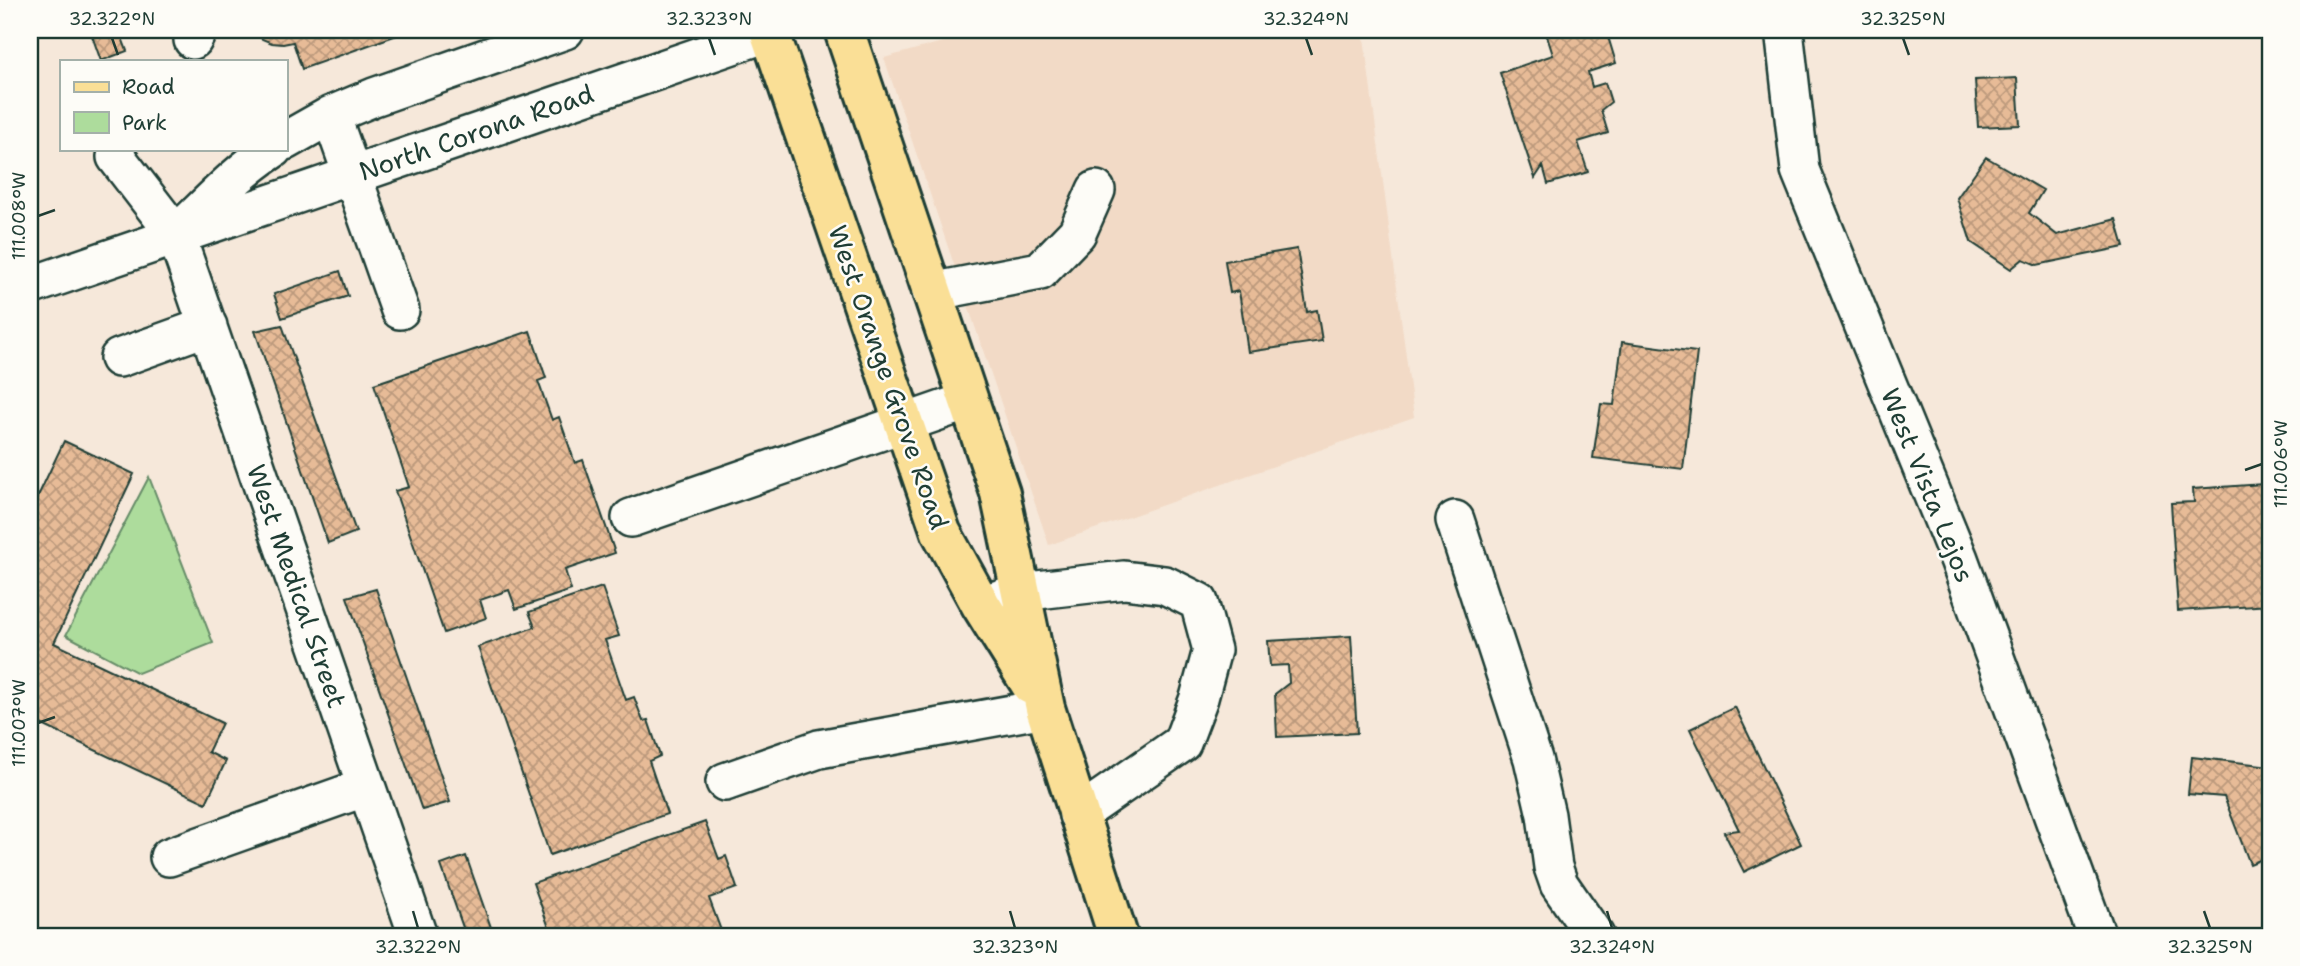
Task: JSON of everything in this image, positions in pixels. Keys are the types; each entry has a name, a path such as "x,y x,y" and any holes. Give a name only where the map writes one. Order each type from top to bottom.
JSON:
{"main road":[{"name":"West Orange Grove Road","path":"771,30 941,532 981,605 1045,708"},
{"name":"West Orange Grove Road","path":"844,30 1000,492 1045,708 1118,936"}],"street":[{"path":"287,140 374,97 565,30"},
{"name":"North Corona Road","path":"30,286 771,30"},
{"name":"West Vista Lejos","path":"1784,30 1800,170 1959,559 2097,936"},
{"path":"331,116 400,310"},
{"name":"North Corona Road","path":"176,235 227,185 271,150"},
{"name":"West Medical Street","path":"116,158 176,235 418,936"},
{"path":"932,292 1040,271 1077,233 1096,190"},
{"path":"119,358 208,326"},
{"path":"631,518 968,401"},
{"path":"1455,520 1533,758 1546,815 1553,867 1559,884 1595,936"},
{"path":"981,605 1020,592 1124,580 1165,585 1199,602 1212,650 1199,698 1182,743 1078,815"},
{"path":"725,782 820,749 1045,708"},
{"path":"169,857 366,787"}],"shaded area":[{"path":"986,30 1363,30 1414,417 1049,545 884,58"}],"green space":[{"path":"149,477 213,643 138,673 66,635"}],"building":[{"path":"90,30 119,30 127,51 101,60"},
{"path":"252,30 411,30 302,69 293,42 272,43"},
{"path":"1557,30 1606,30 1616,63 1588,72 1592,87 1605,83 1611,102 1601,110 1608,133 1578,142 1588,172 1548,184 1543,166 1535,178 1500,73 1553,55 1546,33"},
{"path":"2017,78 2020,125 1978,127 1975,80"},
{"path":"1986,157 2043,190 2029,213 2057,235 2116,219 2124,247 2037,265 2023,259 2011,269 1971,242 1957,198"},
{"path":"1297,249 1307,312 1317,310 1322,341 1248,352 1239,291 1230,293 1225,261"},
{"path":"340,271 348,296 282,318 274,294"},
{"path":"282,325 356,532 328,543 255,331"},
{"path":"530,331 546,378 538,381 552,420 559,417 575,463 583,460 615,553 565,570 571,590 516,609 509,590 480,600 486,618 444,633 395,491 409,487 374,384"},
{"path":"1622,342 1697,352 1683,469 1593,458 1601,404 1614,405"},
{"path":"64,441 134,474 54,643 222,723 208,752 226,761 206,803 30,719 30,513"},
{"path":"2263,484 2270,605 2178,611 2171,503 2194,502 2193,489"},
{"path":"602,587 619,636 605,640 626,700 634,697 643,721 648,720 660,756 649,761 667,814 550,855 478,647 535,627 529,612"},
{"path":"376,589 450,802 422,810 347,597"},
{"path":"1351,636 1357,733 1277,737 1275,694 1289,683 1288,665 1270,666 1268,641"},
{"path":"1735,707 1801,844 1744,872 1724,832 1739,830 1690,729"},
{"path":"2192,757 2270,766 2266,797 2270,808 2270,856 2250,864 2224,797 2188,794"},
{"path":"705,822 719,859 726,856 737,888 709,898 723,936 552,936 533,883"},
{"path":"466,856 494,936 466,936 441,865"}]}
